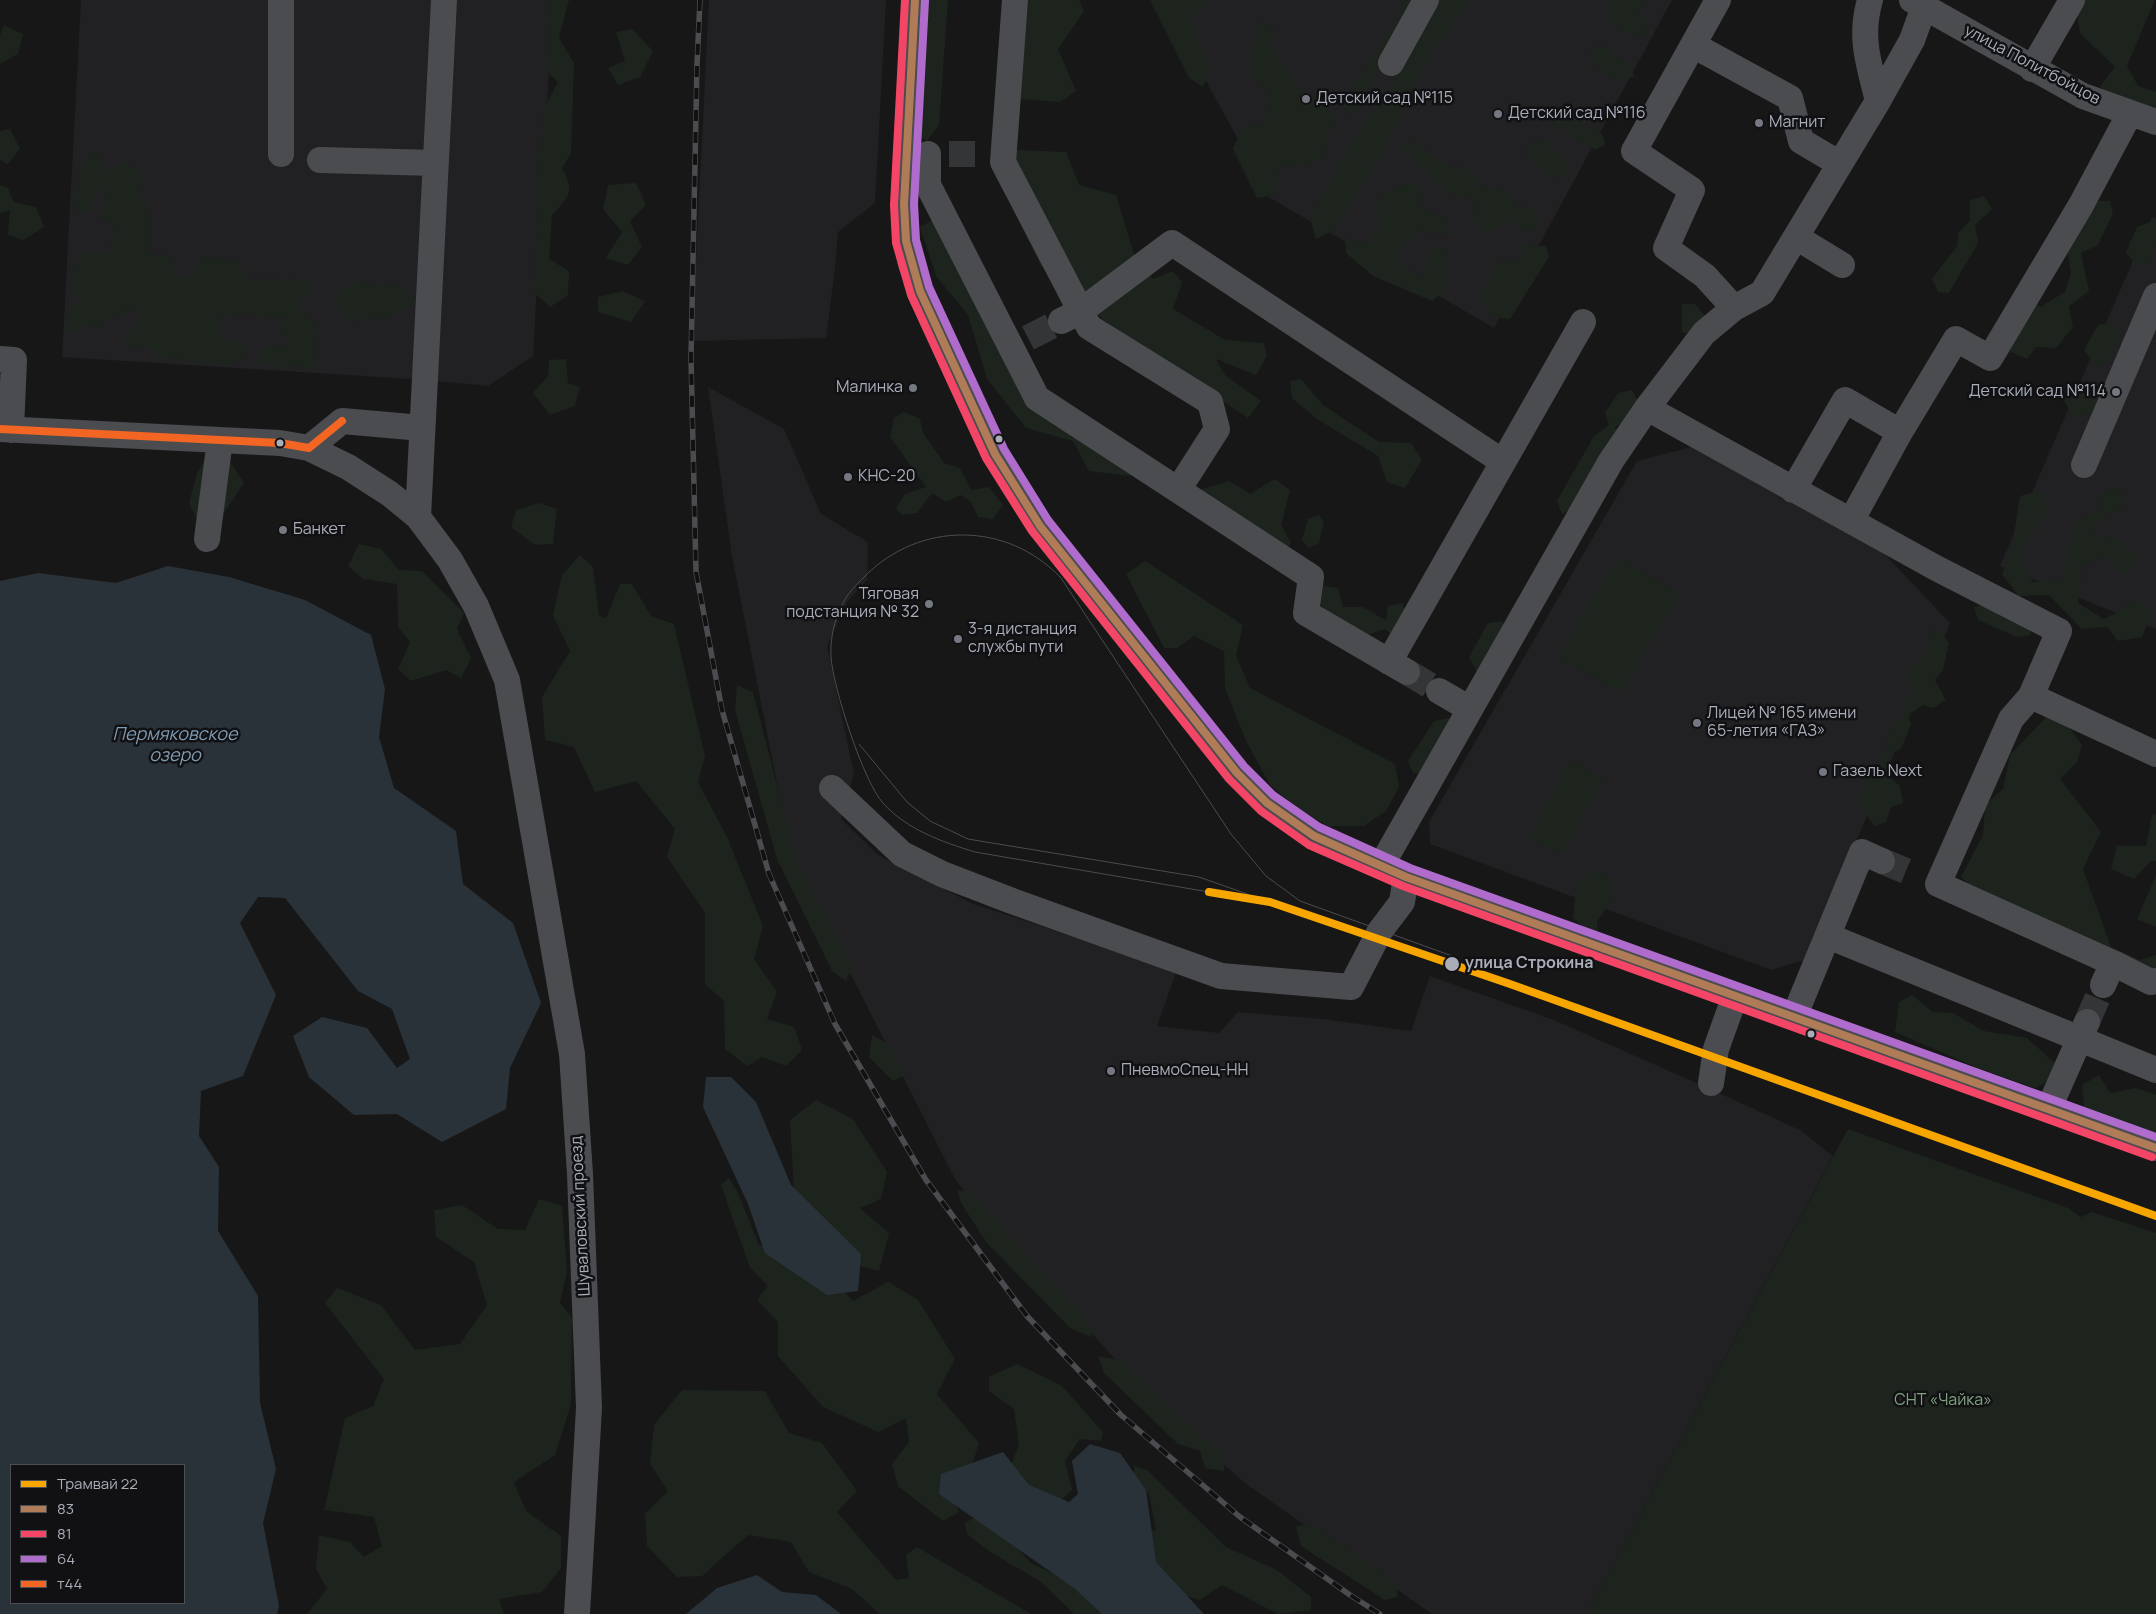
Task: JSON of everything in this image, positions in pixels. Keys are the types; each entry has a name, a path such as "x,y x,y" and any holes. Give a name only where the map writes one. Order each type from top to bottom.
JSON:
{"street":[{"path":"281,0 281,154"},
{"path":"418,517 444,0"},
{"path":"915,0 928,154 928,185 1019,342 1037,398 1311,577 1306,613 1398,667 1503,462 1583,322"},
{"path":"1015,0 995,153 1003,162 1071,316 1210,402 1217,429 1178,490"},
{"path":"1391,62 1426,0"},
{"path":"1718,0 1634,151 1692,190 1666,248 1704,276 1734,308"},
{"path":"1870,0 1864,19 1865,50 1878,101"},
{"path":"2032,69 2072,0"},
{"path":"1381,866 1611,461 1647,408 1704,333 1734,308 1762,293 1878,101 1912,40 1918,4"},
{"name":"улица Политбойцов","path":"1918,4 2083,96 2156,122"},
{"path":"1693,45 1790,98 1801,141 1840,164"},
{"path":"1851,521 1900,432 1956,339 1990,358 2082,205 2130,113"},
{"path":"928,154 904,204 906,241 911,264 920,291 995,454 1040,526 1243,779 1267,803 1314,836 1406,877 2156,1148"},
{"path":"320,160 436,163"},
{"path":"1796,237 1842,265"},
{"path":"1071,316 1172,244 1503,462"},
{"path":"2084,465 2156,296"},
{"path":"0,359 14,360 6,429"},
{"path":"1793,490 1846,400 1900,432"},
{"path":"1647,408 1793,490 1982,592 2059,631 2031,696 2010,720 1928,880 2108,974 2152,982 2156,981"},
{"path":"309,448 342,422 422,428"},
{"name":"Шуваловский проезд","path":"6,429 280,443 309,448 348,467 390,494 418,517 450,560 476,606 507,680 572,1054 580,1174 589,1408 577,1614"},
{"path":"207,539 220,440"},
{"path":"1439,691 1470,709"},
{"path":"2031,696 2156,754"},
{"path":"832,788 902,854 942,874 1221,976 1350,987 1380,931 1402,902 1406,877"},
{"path":"1794,1017 1862,852 1882,861"},
{"path":"1828,936 2083,1031 2156,1070"},
{"path":"1712,1083 1716,1049 1735,996"},
{"path":"2049,1108 2083,1031"}],"shaded area":[{"path":"81,0 553,0 533,356 488,386 426,380 62,357"},
{"path":"709,0 886,0 875,203 838,232 826,338 692,341"},
{"name":"Детский сад №116","path":"1162,0 1672,0 1494,328 1270,198"},
{"name":"Детский сад №114","path":"2152,217 2156,219 2156,629 2000,566"},
{"path":"708,387 784,429 821,514 868,542 867,580 847,602 827,646 854,774 841,819 878,855 973,904 1177,970 1157,1026 1219,1033 1238,1012 1322,1019 1411,1031 1430,976 1554,1020 1710,1089 1800,1130 1833,1156 1587,1614 1432,1614 1246,1484 1147,1395 956,1181 792,859 732,556"},
{"name":"Лицей № 165 имени 65-летия «ГАЗ»","path":"1699,445 1881,550 1950,623 1805,960 1771,970 1430,844 1429,822 1637,461"}],"green space":[{"path":"549,0 569,0 559,38 574,63 571,154 562,168 568,183 569,193 552,215 549,259 569,271 568,295 550,307 534,293 542,112 558,82 546,71"},
{"path":"923,0 948,0 939,125 927,141 915,134"},
{"path":"1028,0 1079,0 1084,11 1058,49 1076,91 1060,102 1018,99"},
{"path":"1150,0 1203,0 1206,7 1190,19 1210,72 1203,87 1189,78"},
{"path":"1406,0 1468,0 1428,58 1386,146 1335,230 1316,239 1310,218 1359,130 1408,61 1407,48 1391,52 1357,109 1346,114 1343,104 1389,32"},
{"path":"1608,0 1652,0 1633,10 1647,21 1646,34 1632,37 1611,21"},
{"path":"2082,0 2155,0 2127,66 2138,86 2156,92 2156,115 2115,100 2100,87 2115,67 2080,33 2076,8"},
{"path":"1258,21 1275,28 1270,44 1297,86 1334,113 1324,157 1302,166 1280,165 1274,196 1257,198 1233,149 1243,127 1264,125 1270,91 1249,75"},
{"path":"4,25 23,34 18,54 0,64 0,35"},
{"path":"632,29 653,51 640,77 618,85 608,68 625,61 616,32"},
{"path":"1601,45 1630,65 1634,77 1619,80 1594,66 1590,50"},
{"path":"1557,107 1603,135 1605,145 1595,150 1550,122 1545,110"},
{"path":"10,129 20,149 8,164 0,160 0,131"},
{"path":"1410,140 1449,167 1466,168 1480,186 1506,193 1518,206 1537,209 1539,227 1522,232 1513,220 1487,233 1472,221 1474,198 1451,195 1402,148"},
{"path":"1541,140 1570,163 1567,176 1550,177 1528,159 1527,145"},
{"path":"1016,150 1066,152 1079,185 1116,195 1134,254 1153,279 1173,271 1182,282 1173,309 1225,340 1264,343 1267,356 1256,375 1216,359 1225,375 1261,401 1248,418 1102,319 1084,298 1068,271 1041,266 998,177"},
{"path":"91,153 101,157 107,173 123,160 144,176 137,193 146,201 148,254 170,255 177,275 189,279 201,256 239,264 249,279 309,280 315,290 297,303 300,312 317,323 316,365 306,370 293,363 283,368 256,362 264,348 289,345 282,328 284,316 260,317 244,312 219,319 219,336 243,344 245,355 228,365 157,357 149,347 127,346 124,336 144,320 133,308 113,316 98,328 85,325 74,336 65,329 69,309 80,300 71,282 80,254 110,254 114,223 99,216 110,201 99,189 88,211 75,213 78,172"},
{"path":"1413,181 1424,191 1417,207 1446,220 1449,235 1415,231 1394,258 1421,278 1432,247 1447,251 1447,288 1432,301 1373,276 1346,253 1345,237 1367,244 1382,223 1373,207 1383,194"},
{"path":"636,183 646,205 630,221 642,247 628,265 606,258 622,232 603,209 608,185"},
{"path":"0,185 8,188 14,202 36,207 44,227 23,240 8,235 10,210 0,213"},
{"path":"1984,196 1992,209 1975,225 1978,243 1949,293 1938,292 1932,279 1957,246 1958,233 1970,221 1970,200"},
{"path":"2098,201 2110,201 2113,213 2098,245 2081,253 2089,291 2069,306 2073,327 2056,348 2036,347 2027,359 2007,350 2025,294 2040,307 2065,292 2071,272 2066,245"},
{"path":"934,219 1014,375 1132,464 1131,476 1089,471 1073,441 1026,428 987,379 968,315 936,276 920,227"},
{"path":"2156,220 2156,244 2149,260 2136,265 2126,252 2137,227"},
{"path":"1525,245 1546,246 1549,257 1510,319 1491,317 1481,295 1498,261 1517,263"},
{"path":"353,281 402,287 415,299 410,309 395,312 381,320 367,317 353,323 341,313 333,299"},
{"path":"622,291 645,301 631,322 598,312 598,297"},
{"path":"1682,304 1695,304 1709,321 1698,337 1682,332"},
{"path":"2113,322 2120,334 2108,362 2096,367 2084,350 2098,325"},
{"path":"566,359 568,383 580,387 575,406 550,415 533,393 548,376 549,360"},
{"path":"1301,379 1323,405 1379,442 1411,443 1422,460 1405,488 1387,482 1378,456 1317,419 1292,398 1290,381"},
{"path":"2088,389 2102,400 2093,412 2074,417 2063,399"},
{"path":"1632,390 1638,402 1627,421 1615,427 1618,436 1579,505 1562,514 1557,501 1594,436 1609,425 1605,413 1618,393"},
{"path":"904,412 920,419 923,433 944,463 960,468 971,490 989,487 1003,505 993,519 978,517 971,502 961,495 946,502 932,493 917,513 902,515 896,508 905,494 926,487 890,437 894,418"},
{"path":"226,455 244,483 221,517 198,521 189,503 197,473 207,457"},
{"path":"1275,479 1290,490 1281,525 1291,543 1286,549 1202,516 1202,489 1229,481 1250,494"},
{"path":"2121,488 2124,508 2104,515 2091,534 2117,539 2141,559 2123,574 2101,556 2082,566 2078,603 2104,619 2140,600 2151,614 2142,637 2118,641 2107,627 2082,629 2049,595 2019,596 2002,574 2012,547 2020,496 2041,490 2049,511 2025,544 2017,561 2033,582 2063,580 2067,551 2078,520 2101,508 2102,491"},
{"path":"539,503 557,509 553,544 535,545 511,527 516,510"},
{"path":"1319,515 1324,522 1319,543 1309,548 1302,540 1308,519"},
{"path":"359,544 381,549 399,570 422,571 464,613 457,629 471,658 461,678 446,670 411,681 398,669 410,642 398,627 397,584 363,579 348,566"},
{"path":"580,555 593,567 599,616 606,618 620,584 632,584 651,616 674,624 705,756 698,782 727,837 763,926 754,959 777,992 767,1019 794,1027 802,1050 786,1066 762,1057 747,1066 725,1049 724,1001 705,984 705,913 667,857 675,829 636,781 595,792 574,747 545,740 542,697 570,651 553,615 562,575"},
{"path":"1618,557 1680,594 1620,693 1558,656"},
{"path":"1145,561 1243,625 1236,656 1250,688 1395,764 1399,787 1386,811 1364,826 1328,826 1298,809 1270,785 1246,741 1225,688 1224,651 1194,636 1177,648 1164,648 1126,574"},
{"path":"1319,585 1338,588 1343,607 1362,607 1386,620 1388,606 1403,603 1405,616 1392,635 1385,629 1361,637 1335,626 1314,594"},
{"path":"1991,603 2030,621 2031,635 2017,637 1978,620 1974,607"},
{"path":"1502,621 1508,632 1477,671 1469,657 1488,623"},
{"path":"1941,631 1949,643 1943,670 1935,680 1946,700 1933,708 1923,705 1908,715 1911,724 1901,749 1890,754 1891,778 1900,786 1903,803 1891,807 1886,822 1875,826 1859,807 1866,777 1886,752 1889,729 1904,714 1904,702 1912,692 1907,671 1927,652 1929,632"},
{"path":"737,685 753,692 796,859 852,967 846,981 832,971 777,859 735,710"},
{"path":"2055,708 2082,745 2077,762 2060,779 2101,832 2083,869 2111,947 2140,960 2156,955 2156,975 1994,910 1961,877 1983,835 1985,805 2003,789 2010,755"},
{"path":"1449,718 1452,728 1425,774 1413,773 1408,761 1434,721"},
{"path":"1571,760 1604,779 1561,856 1528,838"},
{"path":"2156,814 2156,861 2151,861 2134,879 2111,869 2117,846 2146,846 2152,815"},
{"path":"1592,871 1608,875 1614,888 1610,903 1597,921 1598,931 1590,932 1573,918 1576,885"},
{"path":"2156,875 2156,927 2137,919"},
{"path":"1912,995 1933,1012 1953,1013 1984,1031 2027,1038 2058,1066 2057,1077 2035,1088 1978,1068 1895,1032 1899,1002"},
{"path":"872,1035 891,1046 905,1075 893,1081 869,1057"},
{"path":"2099,1075 2110,1093 2136,1088 2156,1095 2156,1133 2084,1109 2082,1085"},
{"path":"816,1100 853,1119 887,1172 881,1199 860,1208 889,1233 879,1271 835,1259 795,1209 790,1120"},
{"name":"СНТ «Чайка»","path":"1848,1129 2068,1208 2081,1217 2092,1212 2156,1233 2156,1614 1587,1614"},
{"path":"729,1178 738,1193 759,1245 803,1248 853,1301 888,1282 918,1300 955,1359 937,1394 979,1443 971,1469 948,1484 959,1512 943,1521 898,1486 892,1464 909,1442 906,1418 878,1432 823,1407 778,1356 778,1322 757,1300 768,1286 750,1268 721,1185"},
{"path":"957,1190 969,1191 1094,1329 1091,1337 1070,1328 986,1242 961,1203"},
{"path":"539,1199 562,1206 567,1271 560,1303 572,1318 571,1404 555,1455 514,1482 526,1511 561,1536 561,1568 542,1592 499,1599 504,1614 307,1614 327,1589 316,1569 319,1535 350,1542 364,1557 382,1546 374,1517 324,1510 345,1418 373,1406 384,1379 325,1303 337,1288 381,1305 415,1350 460,1344 487,1305 474,1262 436,1237 434,1210 462,1205 498,1229 525,1230"},
{"path":"1098,1356 1119,1360 1224,1457 1224,1471 1205,1468 1200,1451 1178,1444 1104,1373"},
{"path":"1017,1364 1062,1386 1103,1432 1101,1441 1080,1439 1065,1461 1072,1490 1059,1502 1029,1490 1010,1467 1019,1445 1014,1409 989,1391 989,1377"},
{"path":"682,1390 765,1391 789,1433 822,1443 857,1491 837,1512 896,1580 909,1578 906,1555 917,1547 1031,1614 880,1614 852,1589 809,1572 791,1542 748,1535 702,1576 677,1577 647,1546 645,1514 668,1491 650,1464 654,1425"},
{"path":"1134,1465 1148,1471 1226,1547 1277,1570 1311,1597 1311,1610 1278,1614 1222,1585 1200,1600 1173,1592 1131,1553 1139,1527 1156,1531 1149,1494 1134,1478"},
{"path":"979,1515 1000,1529 1031,1563 1068,1581 1102,1614 1074,1614 1040,1581 990,1552 967,1534 965,1523"},
{"path":"1313,1524 1395,1583 1398,1597 1385,1600 1301,1546 1296,1526"}],"water":[{"name":"Пермяковское озеро","path":"168,566 229,577 305,600 371,635 385,689 379,737 394,788 456,831 463,884 513,923 541,1003 510,1068 506,1109 442,1142 397,1114 354,1115 309,1077 293,1036 322,1017 367,1028 397,1068 410,1059 392,1009 358,991 285,898 258,897 240,923 276,995 243,1076 201,1091 199,1136 219,1167 218,1231 258,1296 260,1403 276,1469 263,1523 279,1606 277,1614 0,1614 0,581 38,573 116,583"},
{"path":"706,1077 731,1077 756,1102 791,1185 861,1254 858,1291 827,1295 765,1253 748,1204 703,1107"},
{"path":"1090,1444 1120,1453 1146,1490 1156,1562 1204,1614 1102,1614 1074,1588 939,1494 941,1474 1003,1452 1029,1485 1069,1502 1078,1494 1072,1461"},
{"path":"757,1575 782,1592 816,1595 841,1614 686,1614 717,1588"}],"tunnel":[{"path":"949,154 986,154"},
{"path":"1028,338 1061,321"},
{"path":"1407,672 1439,691"},
{"path":"1882,861 1918,876"},
{"path":"2087,1022 2103,985"}],"tram line":[{"path":"1209,892 975,852 925,834 892,812 875,792 858,755 843,711 833,671 831,657 833,630 839,611 852,590 865,576 887,558 911,545 937,537 963,535 990,538 1015,546 1039,559 1061,578 1231,834 1266,876 1300,901 1455,957"},
{"path":"859,744 907,802 930,821 968,839 1199,877 1270,902"},
{"name":"22","path":"1209,892 1270,902 1510,984 2156,1216"}],"railway":[{"path":"700,0 691,358 696,572 722,710 769,874 835,1024 926,1180 1027,1316 1121,1415 1240,1517 1380,1614"}],"transit line":[{"name":"81","path":"905,0 894,205 896,243 911,295 986,458 1032,531 1229,779 1261,811 1309,845 1403,886 2152,1157"},
{"name":"83","path":"915,0 904,204 906,241 920,291 995,454 1040,526 1237,773 1267,803 1314,836 1406,877 2156,1148"},
{"name":"64","path":"925,1 914,204 916,240 929,287 1004,449 1048,520 1244,766 1273,795 1319,827 1410,868 2156,1137"},
{"name":"т44","path":"0,429 280,443 309,448 342,421"}],"place":[{"name":"Детский сад №115","path":"1306,99"},
{"name":"Детский сад №116","path":"1498,114"},
{"name":"Магнит","path":"1759,123"},
{"name":"Малинка","path":"913,388"},
{"name":"Детский сад №114","path":"2116,392"},
{"name":"КНС-20","path":"848,477"},
{"name":"Банкет","path":"283,530"},
{"name":"Тяговая подстанция № 32","path":"929,604"},
{"name":"3-я дистанция службы пути","path":"958,639"},
{"name":"Лицей № 165 имени 65-летия «ГАЗ»","path":"1697,723"},
{"name":"Газель Next","path":"1823,772"},
{"name":"улица Строкина","path":"1452,964"},
{"name":"ПневмоСпец-НН","path":"1111,1071"}]}
